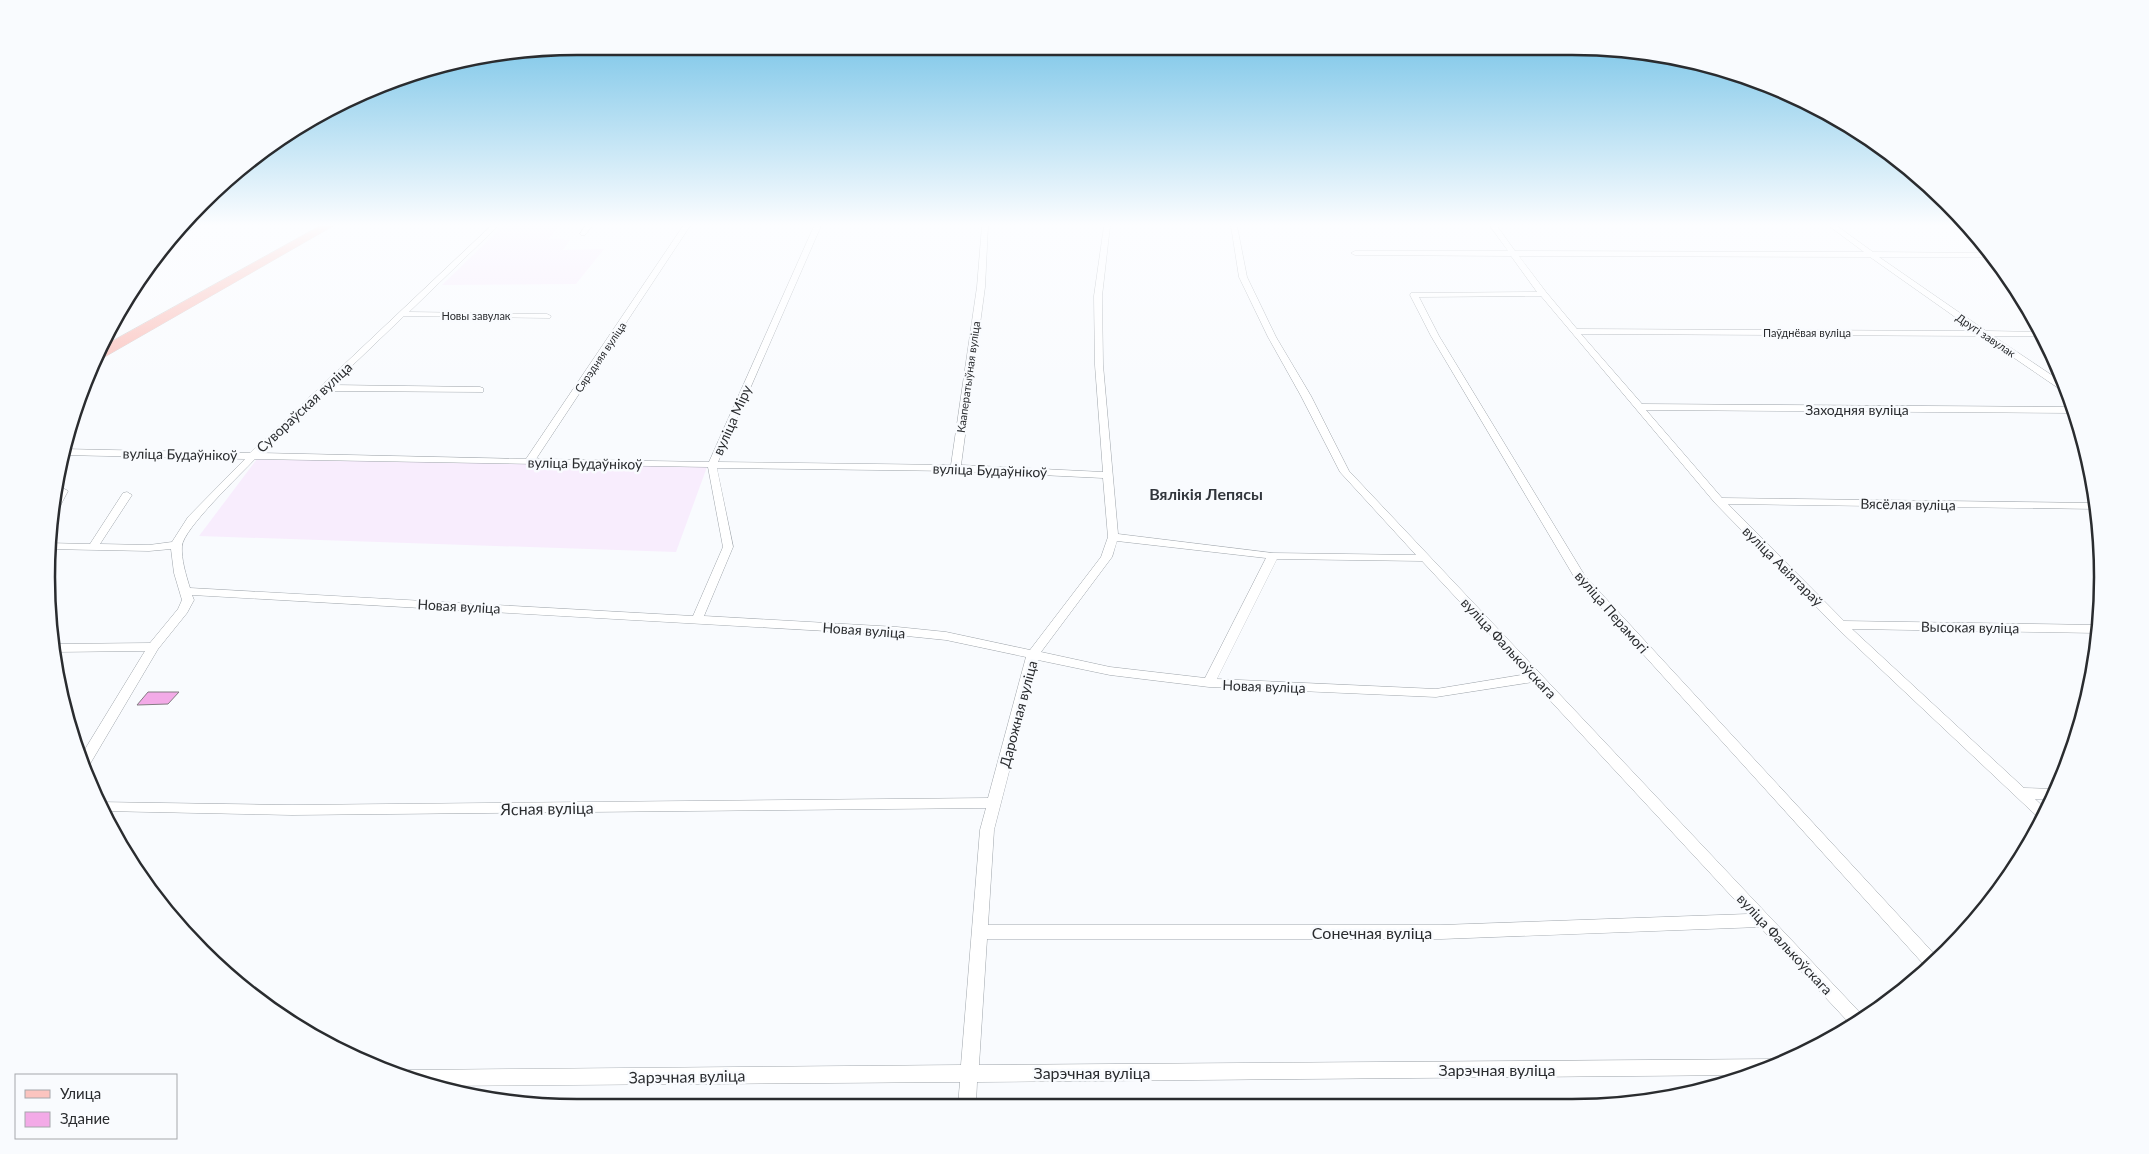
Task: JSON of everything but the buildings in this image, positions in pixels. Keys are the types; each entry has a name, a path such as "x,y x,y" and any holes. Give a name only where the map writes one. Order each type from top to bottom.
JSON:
{"main road":[{"path":"107,350 232,280"}],"street":[{"name":"Сувораўская вуліца","path":"176,545 192,519 252,456 439,280"},
{"name":"Сярэдняя вуліца","path":"530,462 651,280"},
{"name":"вуліца Міру","path":"697,620 728,547 712,465 794,280"},
{"name":"Кааператыўная вуліца","path":"956,468 981,280"},
{"name":"Дарожная вуліца","path":"968,1099 987,830 1033,655 1106,557 1113,538 1099,365 1098,296 1100,280"},
{"name":"вуліца Фалькоўскага","path":"1244,280 1272,337 1306,396 1340,465 1424,558 1854,1016"},
{"name":"вуліца Авіятараў","path":"1532,280 1573,331 1719,501 1842,625 2039,810"},
{"name":"Другі завулак","path":"1908,280 2056,383"},
{"name":"вуліца Перамогі","path":"1543,294 1414,295 1435,336 1580,578 1928,958"},
{"name":"Новы завулак","path":"404,314 547,316"},
{"name":"Паўднёвая вуліца","path":"1573,331 2034,334"},
{"path":"324,388 480,390"},
{"name":"Заходняя вуліца","path":"1639,407 2066,410"},
{"name":"вуліца Будаўнікоў","path":"71,452 530,462 956,468 1108,475"},
{"path":"92,548 127,495"},
{"name":"Вясёлая вуліца","path":"1719,501 2089,506"},
{"path":"1113,538 1273,556 1424,558"},
{"path":"56,546 150,548 176,545 180,573 188,600 183,610 153,646 87,757"},
{"path":"1209,683 1273,556"},
{"name":"Новая вуліца","path":"186,591 946,636 1110,671 1209,683 1436,693 1536,677"},
{"name":"Высокая вуліца","path":"1842,625 2091,629"},
{"path":"60,648 153,646"},
{"path":"2021,793 2046,794"},
{"name":"Ясная вуліца","path":"108,806 292,810 994,803"},
{"name":"Сонечная вуліца","path":"980,932 1441,932 1763,920"},
{"name":"Зарэчная вуліца","path":"431,1078 1750,1067"}],"shaded area":[{"path":"447,280 579,280 576,284 442,285"},
{"path":"257,459 707,467 676,552 199,536"}],"district":[{"name":"Вялікія Лепясы","path":"1206,493"}]}
